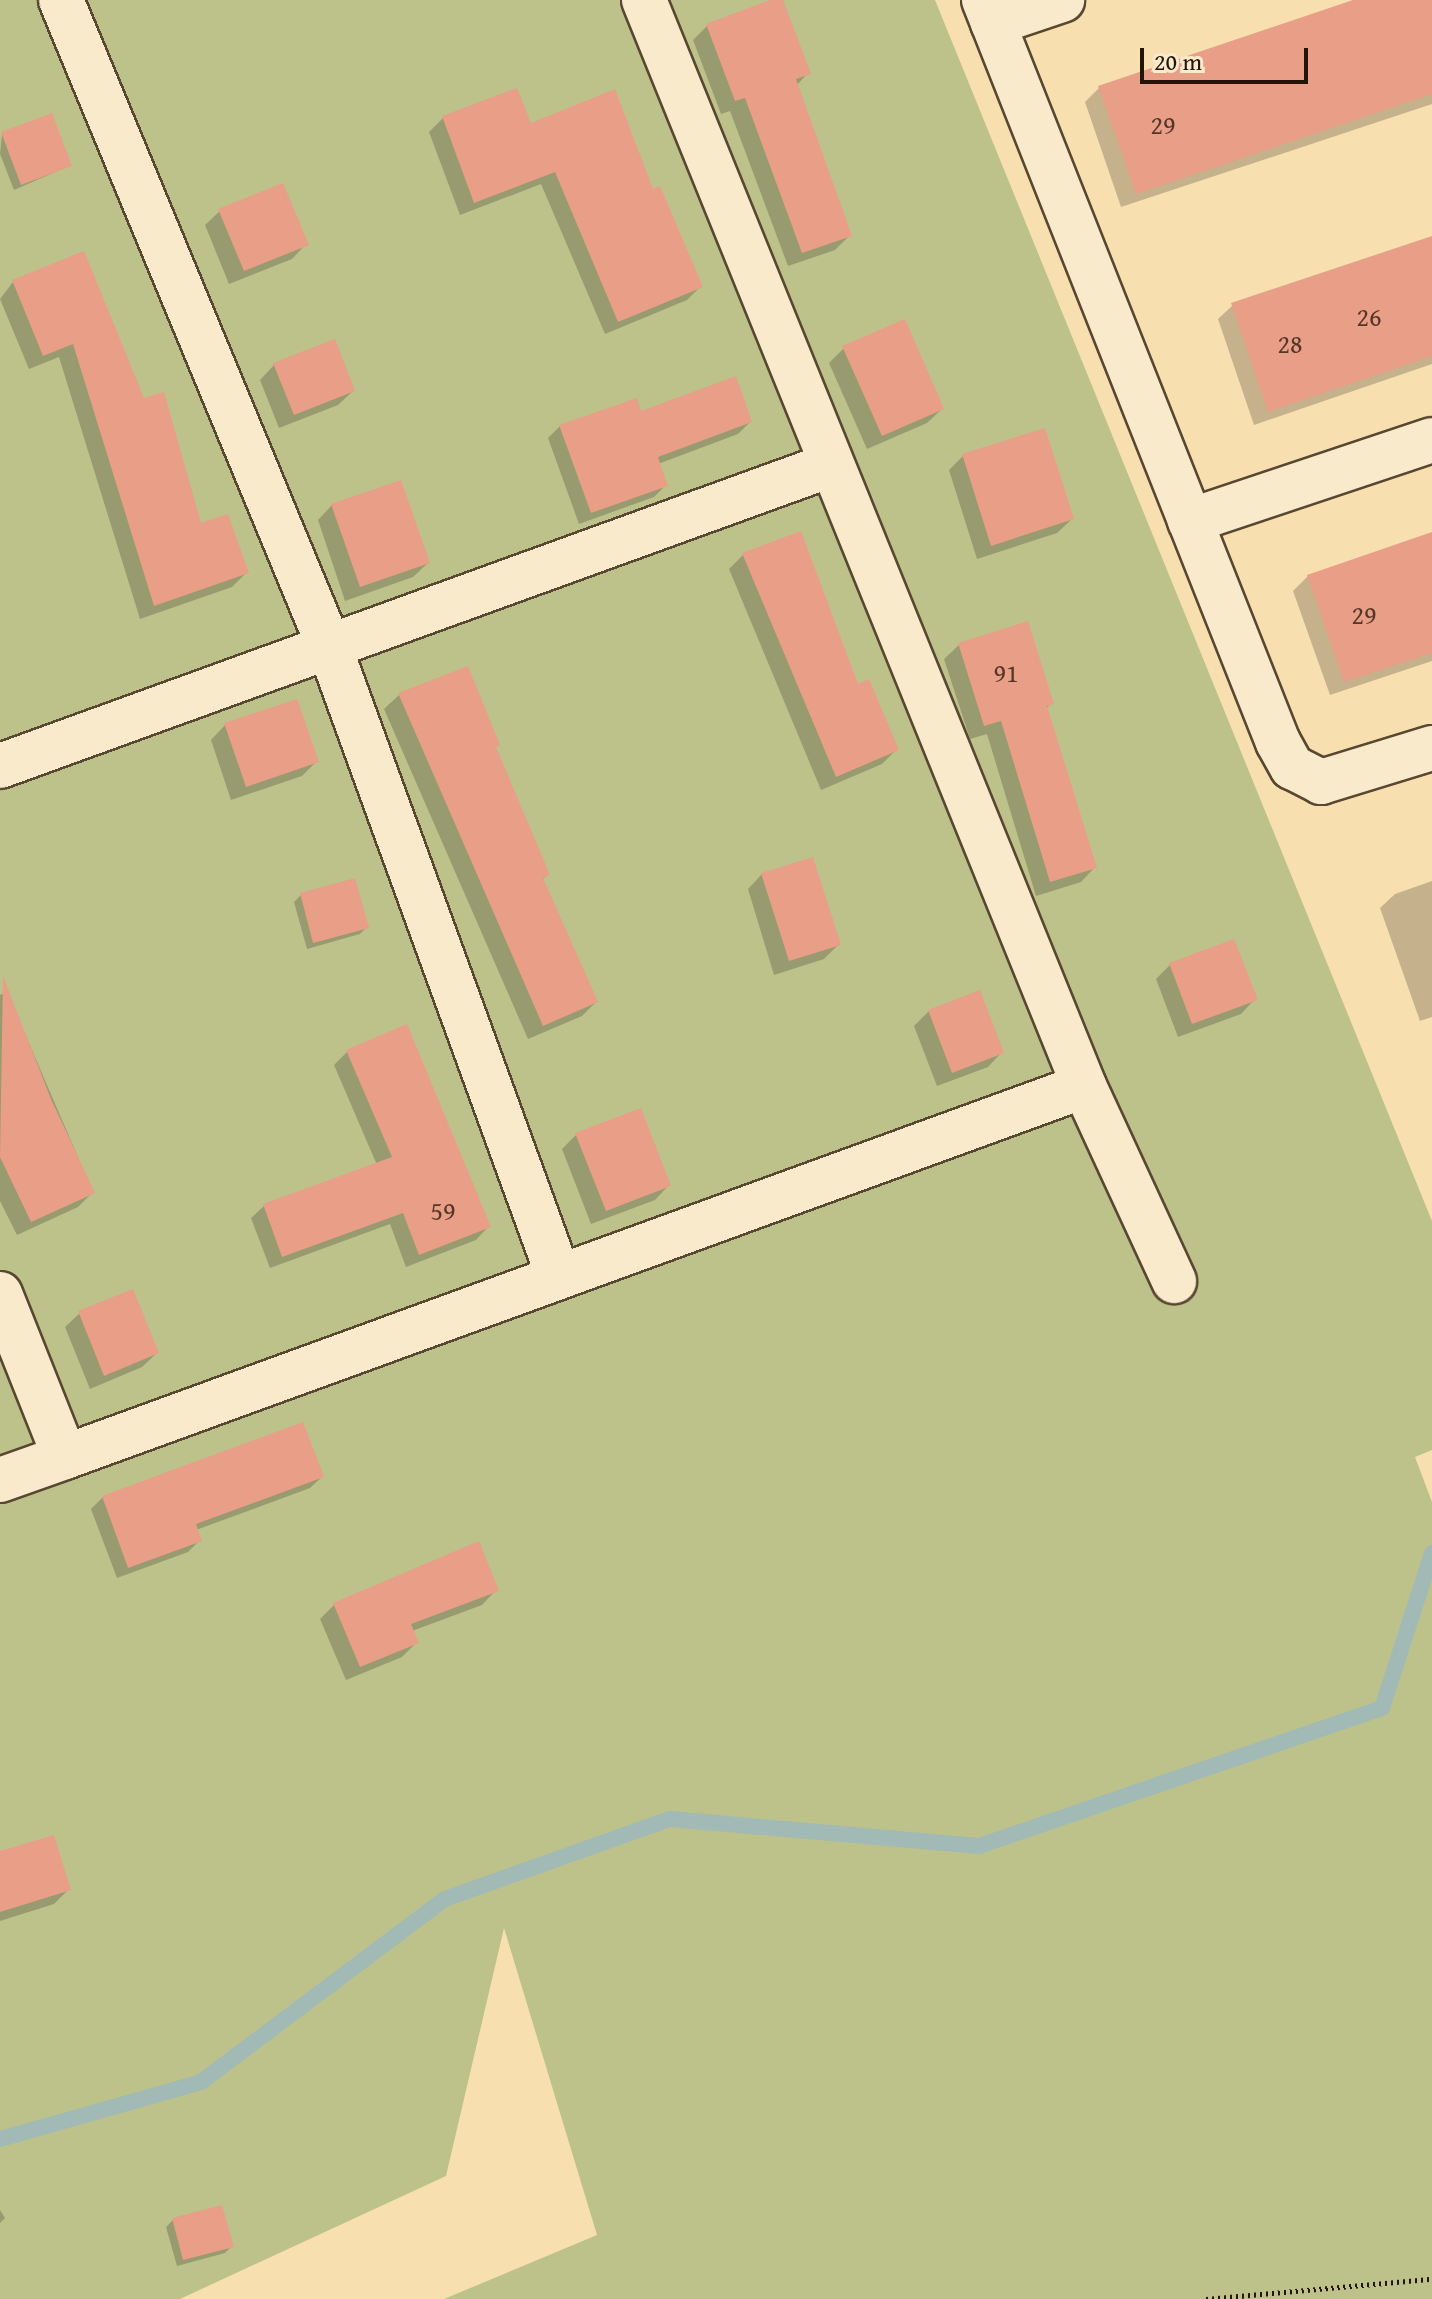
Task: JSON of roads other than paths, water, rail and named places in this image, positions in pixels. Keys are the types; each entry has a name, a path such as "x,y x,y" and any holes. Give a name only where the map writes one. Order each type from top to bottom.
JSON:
{"street":[{"path":"61,0 329,646 558,1275"},
{"path":"644,0 1084,1086 1174,1281"},
{"path":"1062,0 989,12 1190,521 1292,767 1321,782 1339,780 1432,748"},
{"path":"1190,521 1432,440"},
{"path":"0,766 830,465"},
{"path":"0,1480 1084,1086"},
{"path":"0,1294 65,1457"}],"waterway":[{"path":"0,2139 201,2082 445,1899 670,1819 979,1846 1382,1708 1432,1553"}]}
